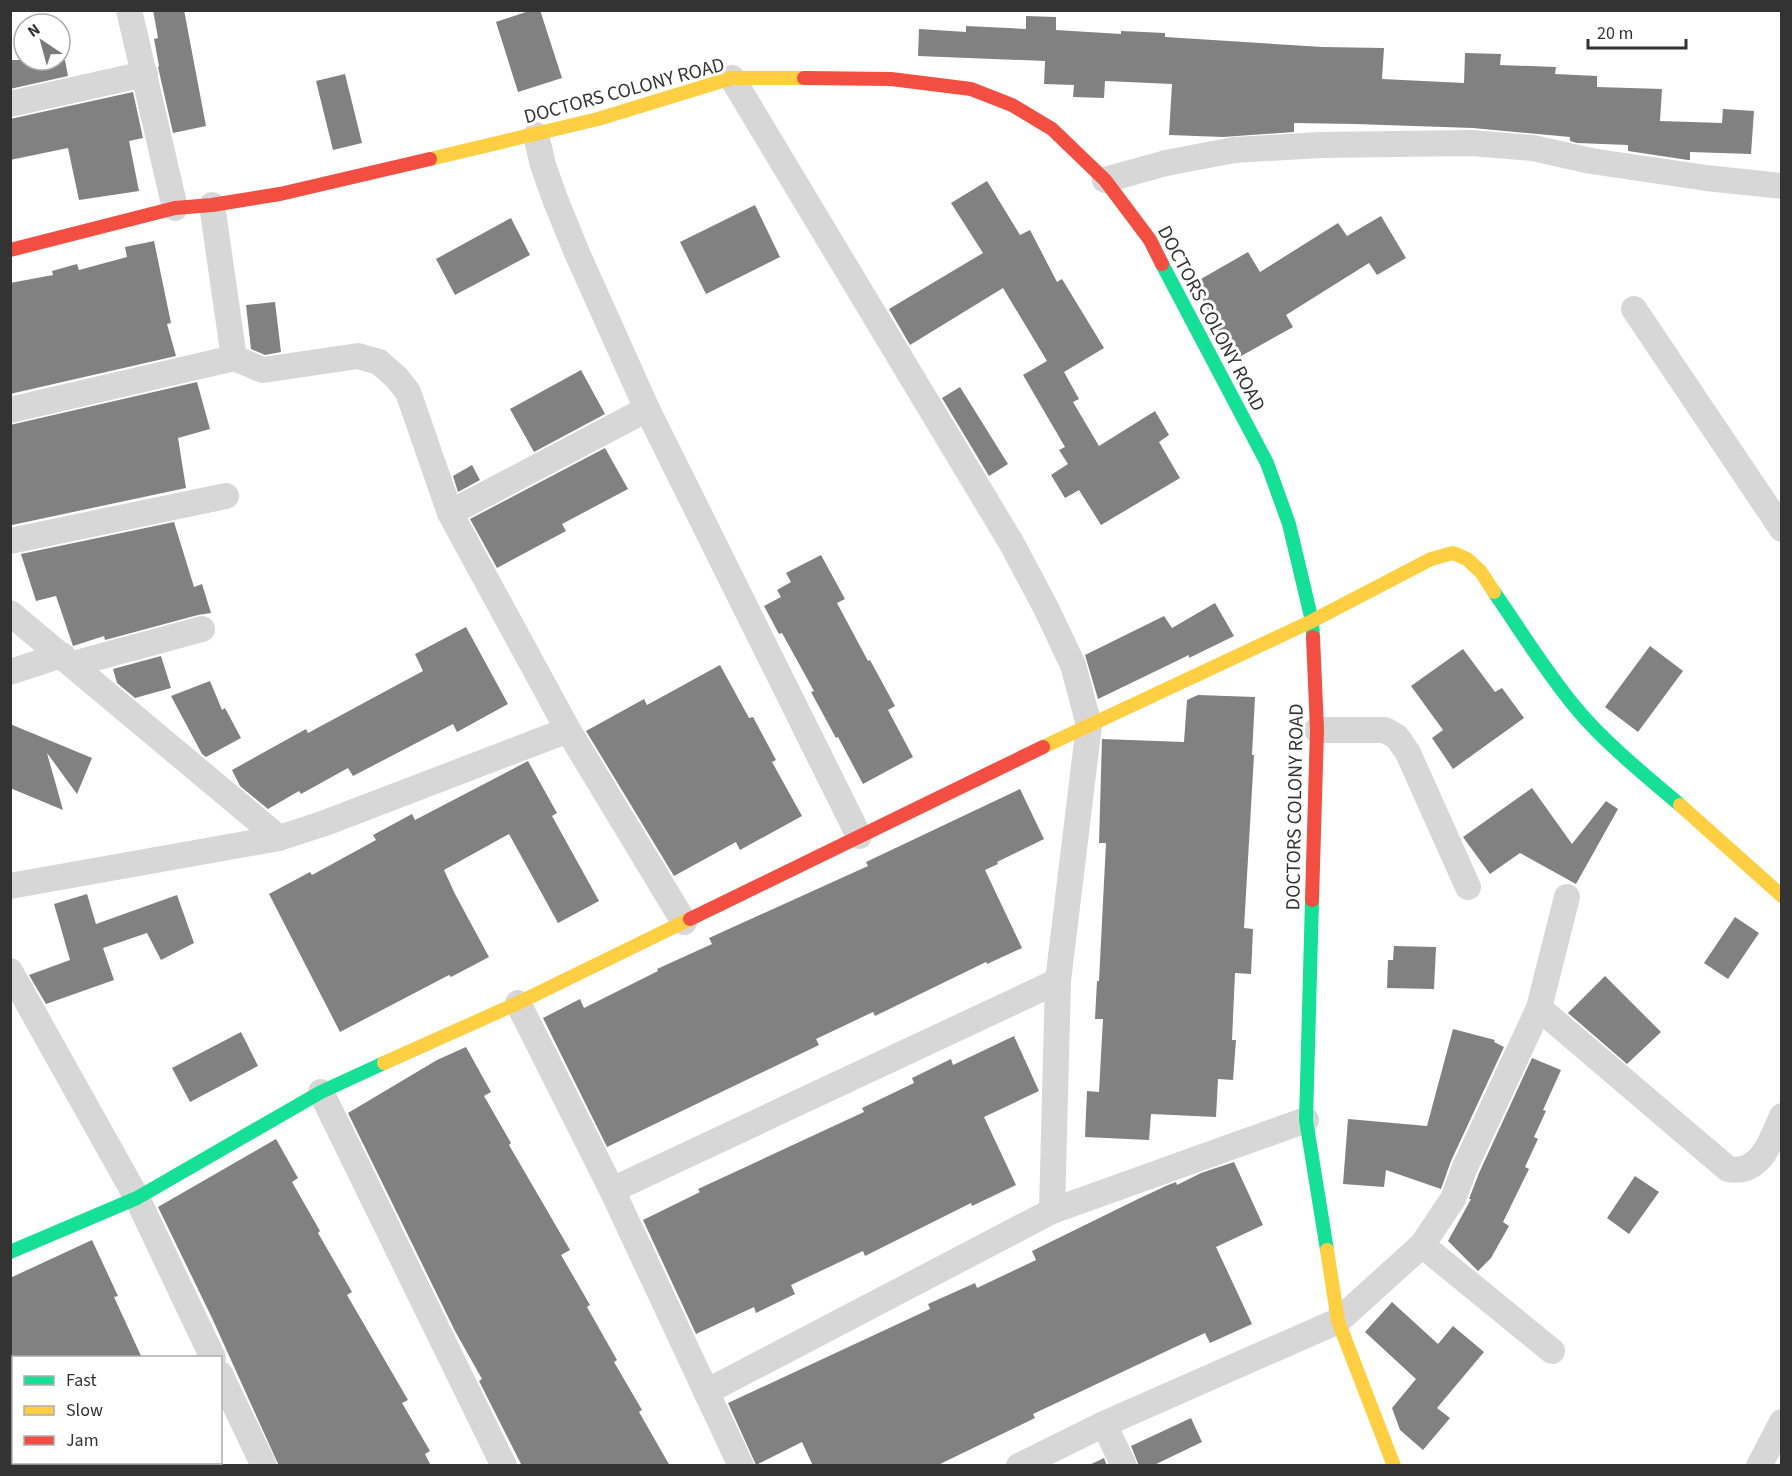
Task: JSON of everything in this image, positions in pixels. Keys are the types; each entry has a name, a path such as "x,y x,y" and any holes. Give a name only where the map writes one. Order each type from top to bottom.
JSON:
{"street":[{"path":"129,10 176,208"},
{"path":"10,104 145,74"},
{"path":"732,78 1012,544 1047,608 1073,665 1089,725 1058,981 1052,1211"},
{"name":"DOCTORS COLONY ROAD","path":"10,250 176,208 212,205 280,194 536,135 598,119 732,78 891,79 971,89 1012,105 1052,129 1105,180 1150,240 1267,463 1289,524 1312,621 1317,730 1306,1120 1338,1321 1394,1466"},
{"path":"536,135 543,165 576,253 647,409 859,836"},
{"path":"1105,180 1166,163 1234,150 1320,145 1472,143 1533,148 1591,161 1706,178 1782,186"},
{"path":"212,205 234,358"},
{"path":"1634,309 1782,529"},
{"path":"10,410 234,358 263,370 358,356 379,362 397,378 408,392 450,513 568,730 684,922"},
{"path":"450,513 647,409"},
{"path":"10,541 226,496"},
{"path":"10,1252 137,1198 321,1092 518,1003 1089,725 1312,621 1431,559 1453,553 1467,559 1481,572 1546,669 1577,710 1622,754 1782,897"},
{"path":"10,613 279,838"},
{"path":"10,672 202,629"},
{"path":"10,886 279,838 325,823 568,730"},
{"path":"1317,730 1385,730 1397,737 1408,753 1468,887"},
{"path":"1019,1466 1104,1424 1338,1321 1422,1245 1453,1199 1465,1167 1539,1008 1567,897"},
{"path":"10,971 137,1198 211,1356"},
{"path":"612,1190 1058,981"},
{"path":"518,1003 612,1190 741,1466"},
{"path":"1539,1008 1728,1169 1739,1171 1757,1162 1768,1148 1782,1116"},
{"path":"321,1092 504,1466"},
{"path":"706,1392 1052,1211 1306,1120"},
{"path":"1422,1245 1552,1351"},
{"path":"222,1378 264,1466"},
{"path":"1759,1466 1782,1422"},
{"path":"1104,1424 1124,1466"}],"building":[{"path":"153,10 184,10 206,126 173,133 158,67 154,39 158,38"},
{"path":"532,10 540,10 562,78 518,92 496,22"},
{"path":"1026,16 1056,17 1056,30 1121,34 1121,31 1165,33 1165,37 1322,47 1384,48 1382,79 1464,83 1465,53 1501,54 1500,65 1556,67 1555,74 1597,76 1597,87 1662,89 1660,121 1722,123 1723,109 1754,111 1751,154 1690,152 1690,160 1688,160 1628,151 1628,145 1577,143 1570,141 1570,137 1473,128 1355,124 1294,123 1294,132 1223,137 1169,135 1172,84 1105,81 1104,98 1073,97 1074,85 1044,84 1045,61 918,56 919,29 966,32 966,26 1026,29"},
{"path":"10,60 12,60 12,72 67,72 68,76 10,89"},
{"path":"345,74 362,143 333,150 316,81"},
{"path":"133,92 143,138 129,141 139,191 79,200 68,148 10,160 10,119"},
{"path":"987,181 1020,235 1030,230 1057,282 1062,279 1104,348 1064,372 1079,399 1073,402 1099,446 1155,411 1169,435 1159,442 1180,478 1101,525 1079,490 1065,498 1051,475 1068,464 1059,450 1065,447 1023,375 1047,361 1003,288 910,345 889,309 983,253 951,203"},
{"path":"755,205 780,257 706,294 680,242"},
{"path":"1381,216 1406,258 1377,275 1369,263 1286,315 1293,327 1234,360 1194,283 1248,252 1260,272 1338,223 1347,236"},
{"path":"511,218 530,255 455,295 436,259"},
{"path":"154,241 171,323 167,324 176,356 10,394 10,283 53,275 52,271 77,264 79,270 127,257 125,247"},
{"path":"275,302 281,352 265,355 251,349 246,305"},
{"path":"581,370 605,414 534,452 510,409"},
{"path":"197,382 210,429 178,438 186,488 12,525 10,519 10,425"},
{"path":"960,387 1008,464 989,476 942,398"},
{"path":"605,448 628,489 562,524 566,531 497,568 470,519"},
{"path":"472,465 480,480 458,492 453,476"},
{"path":"174,522 194,587 202,584 211,613 105,640 104,636 73,646 56,596 36,601 21,554"},
{"path":"821,555 845,599 837,603 895,706 888,710 913,757 863,784 811,692 814,691 782,633 779,634 764,606 781,597 777,590 791,582 786,573"},
{"path":"1215,603 1234,636 1098,699 1085,655 1164,616 1172,628"},
{"path":"466,627 508,704 457,732 453,724 353,776 348,768 301,794 299,791 268,809 240,786 232,770 306,729 308,733 423,671 415,654"},
{"path":"1650,646 1683,671 1638,732 1605,707"},
{"path":"1463,649 1495,692 1502,688 1524,718 1453,769 1432,738 1443,730 1411,686"},
{"path":"161,656 171,688 135,698 117,683 113,669"},
{"path":"720,665 749,718 753,717 776,760 772,762 802,816 740,850 736,842 674,876 586,731 644,699 647,705"},
{"path":"210,681 222,710 225,708 241,738 206,757 202,754 171,696"},
{"path":"1198,695 1255,697 1244,928 1253,929 1251,974 1235,973 1232,1040 1236,1040 1233,1080 1218,1079 1216,1117 1151,1114 1149,1140 1085,1137 1087,1091 1099,1092 1103,1019 1095,1019 1106,843 1099,843 1102,739 1184,742 1187,700"},
{"path":"10,724 92,758 77,794 47,753 63,810 10,788"},
{"path":"528,761 557,813 552,816 599,901 558,923 509,834 444,870 489,957 451,977 449,975 340,1032 269,894 310,872 312,875 376,840 373,835 412,814 415,820"},
{"path":"1532,788 1572,844 1606,801 1618,809 1576,884 1520,853 1490,874 1463,837"},
{"path":"1020,789 1044,839 985,870 1022,948 987,964 986,962 875,1016 873,1012 816,1039 819,1045 607,1147 543,1018 580,999 584,1008 658,971 657,969 712,944 709,938 868,866 866,862"},
{"path":"87,894 96,924 177,895 194,943 161,960 147,933 103,948 114,980 46,1004 29,975 70,960 54,904"},
{"path":"1735,917 1759,933 1728,979 1704,963"},
{"path":"1394,946 1436,947 1434,989 1387,988 1388,960 1393,960"},
{"path":"1605,976 1661,1032 1627,1064 1568,1013"},
{"path":"1453,1029 1495,1040 1494,1042 1504,1047 1451,1161 1441,1189 1386,1170 1384,1187 1343,1184 1348,1119 1427,1126"},
{"path":"241,1032 258,1066 190,1102 172,1068"},
{"path":"1014,1036 1039,1091 984,1117 1016,1185 972,1206 971,1203 865,1256 863,1251 791,1285 795,1294 756,1313 754,1307 696,1334 643,1220 700,1192 698,1189 864,1112 862,1108 914,1083 912,1078 951,1059 953,1065"},
{"path":"466,1047 491,1092 484,1096 511,1143 509,1145 570,1250 561,1255 590,1305 587,1307 617,1360 614,1362 642,1410 639,1412 670,1466 522,1466 479,1381 482,1379 455,1331 348,1113 437,1060"},
{"path":"1532,1058 1561,1070 1534,1137 1538,1139 1525,1167 1529,1169 1503,1222 1509,1226 1491,1258 1478,1271 1448,1241 1471,1199 1469,1199 1479,1173"},
{"path":"276,1139 298,1178 292,1182 352,1292 347,1295 408,1400 402,1403 430,1451 425,1454 431,1466 279,1466 212,1318 158,1207"},
{"path":"1234,1162 1263,1225 1216,1247 1252,1324 1210,1343 1205,1333 1033,1414 1035,1418 936,1466 813,1466 802,1442 756,1465 728,1403 930,1309 928,1304 975,1283 977,1288 1036,1260 1032,1251 1138,1199 1168,1185 1176,1182 1177,1185 1201,1173"},
{"path":"1635,1176 1659,1192 1629,1234 1607,1218"},
{"path":"92,1240 118,1296 114,1297 141,1356 12,1356 10,1358 10,1278"},
{"path":"1392,1302 1438,1344 1453,1326 1484,1352 1437,1408 1450,1418 1423,1450 1400,1430 1392,1408 1416,1379 1365,1332"},
{"path":"1191,1418 1202,1442 1152,1466 1139,1466 1131,1446"},
{"path":"1104,1458 1107,1466 1087,1466"}],"traffic: fast":[{"path":"1162,264 1267,463 1289,524 1312,621 1313,637"},
{"path":"1494,592 1554,680 1587,721 1680,805"},
{"path":"1312,900 1306,1120 1327,1250"},
{"path":"10,1252 137,1198 321,1092 384,1063"}],"traffic: slow":[{"path":"430,159 598,119 732,78 804,78"},
{"path":"1043,747 1312,621 1431,559 1453,553 1467,559 1481,572 1494,592"},
{"path":"1680,805 1782,896"},
{"path":"384,1063 518,1003 690,919"},
{"path":"1327,1250 1338,1321 1394,1466"}],"traffic: jam":[{"path":"804,78 891,79 971,89 1012,105 1052,129 1105,180 1150,240 1162,264"},
{"path":"10,250 175,208 212,205 280,194 430,159"},
{"path":"1312,900 1317,730 1313,637"},
{"path":"690,919 1043,747"}]}
